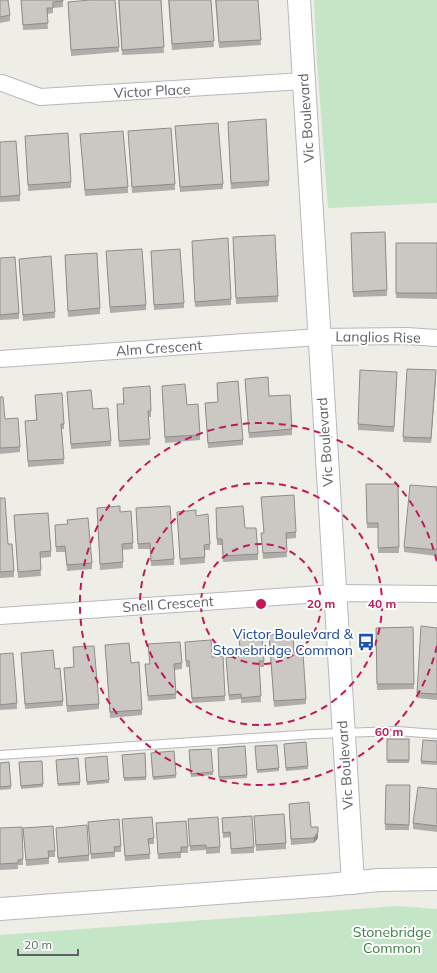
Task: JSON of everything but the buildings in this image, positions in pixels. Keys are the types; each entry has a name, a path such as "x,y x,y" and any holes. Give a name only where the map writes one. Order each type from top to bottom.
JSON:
{"street":[{"name":"Vic Boulevard","path":"299,0 353,883"},
{"name":"Victor Place","path":"2,83 40,98 304,81"},
{"name":"Langlios Rise","path":"319,337 407,336 437,338"},
{"name":"Alm Crescent","path":"0,359 319,337"},
{"name":"Snell Crescent","path":"0,616 335,593 437,594"},
{"path":"0,909 379,880 437,879"}],"lane":[{"path":"0,755 343,733 397,731 437,734"}],"green space":[{"path":"314,0 437,0 437,203 328,208"},
{"name":"Stonebridge Common","path":"398,906 437,909 437,973 0,973 0,935"}],"place":[{"name":"Victor Boulevard & Stonebridge Common","path":"366,642"}]}
